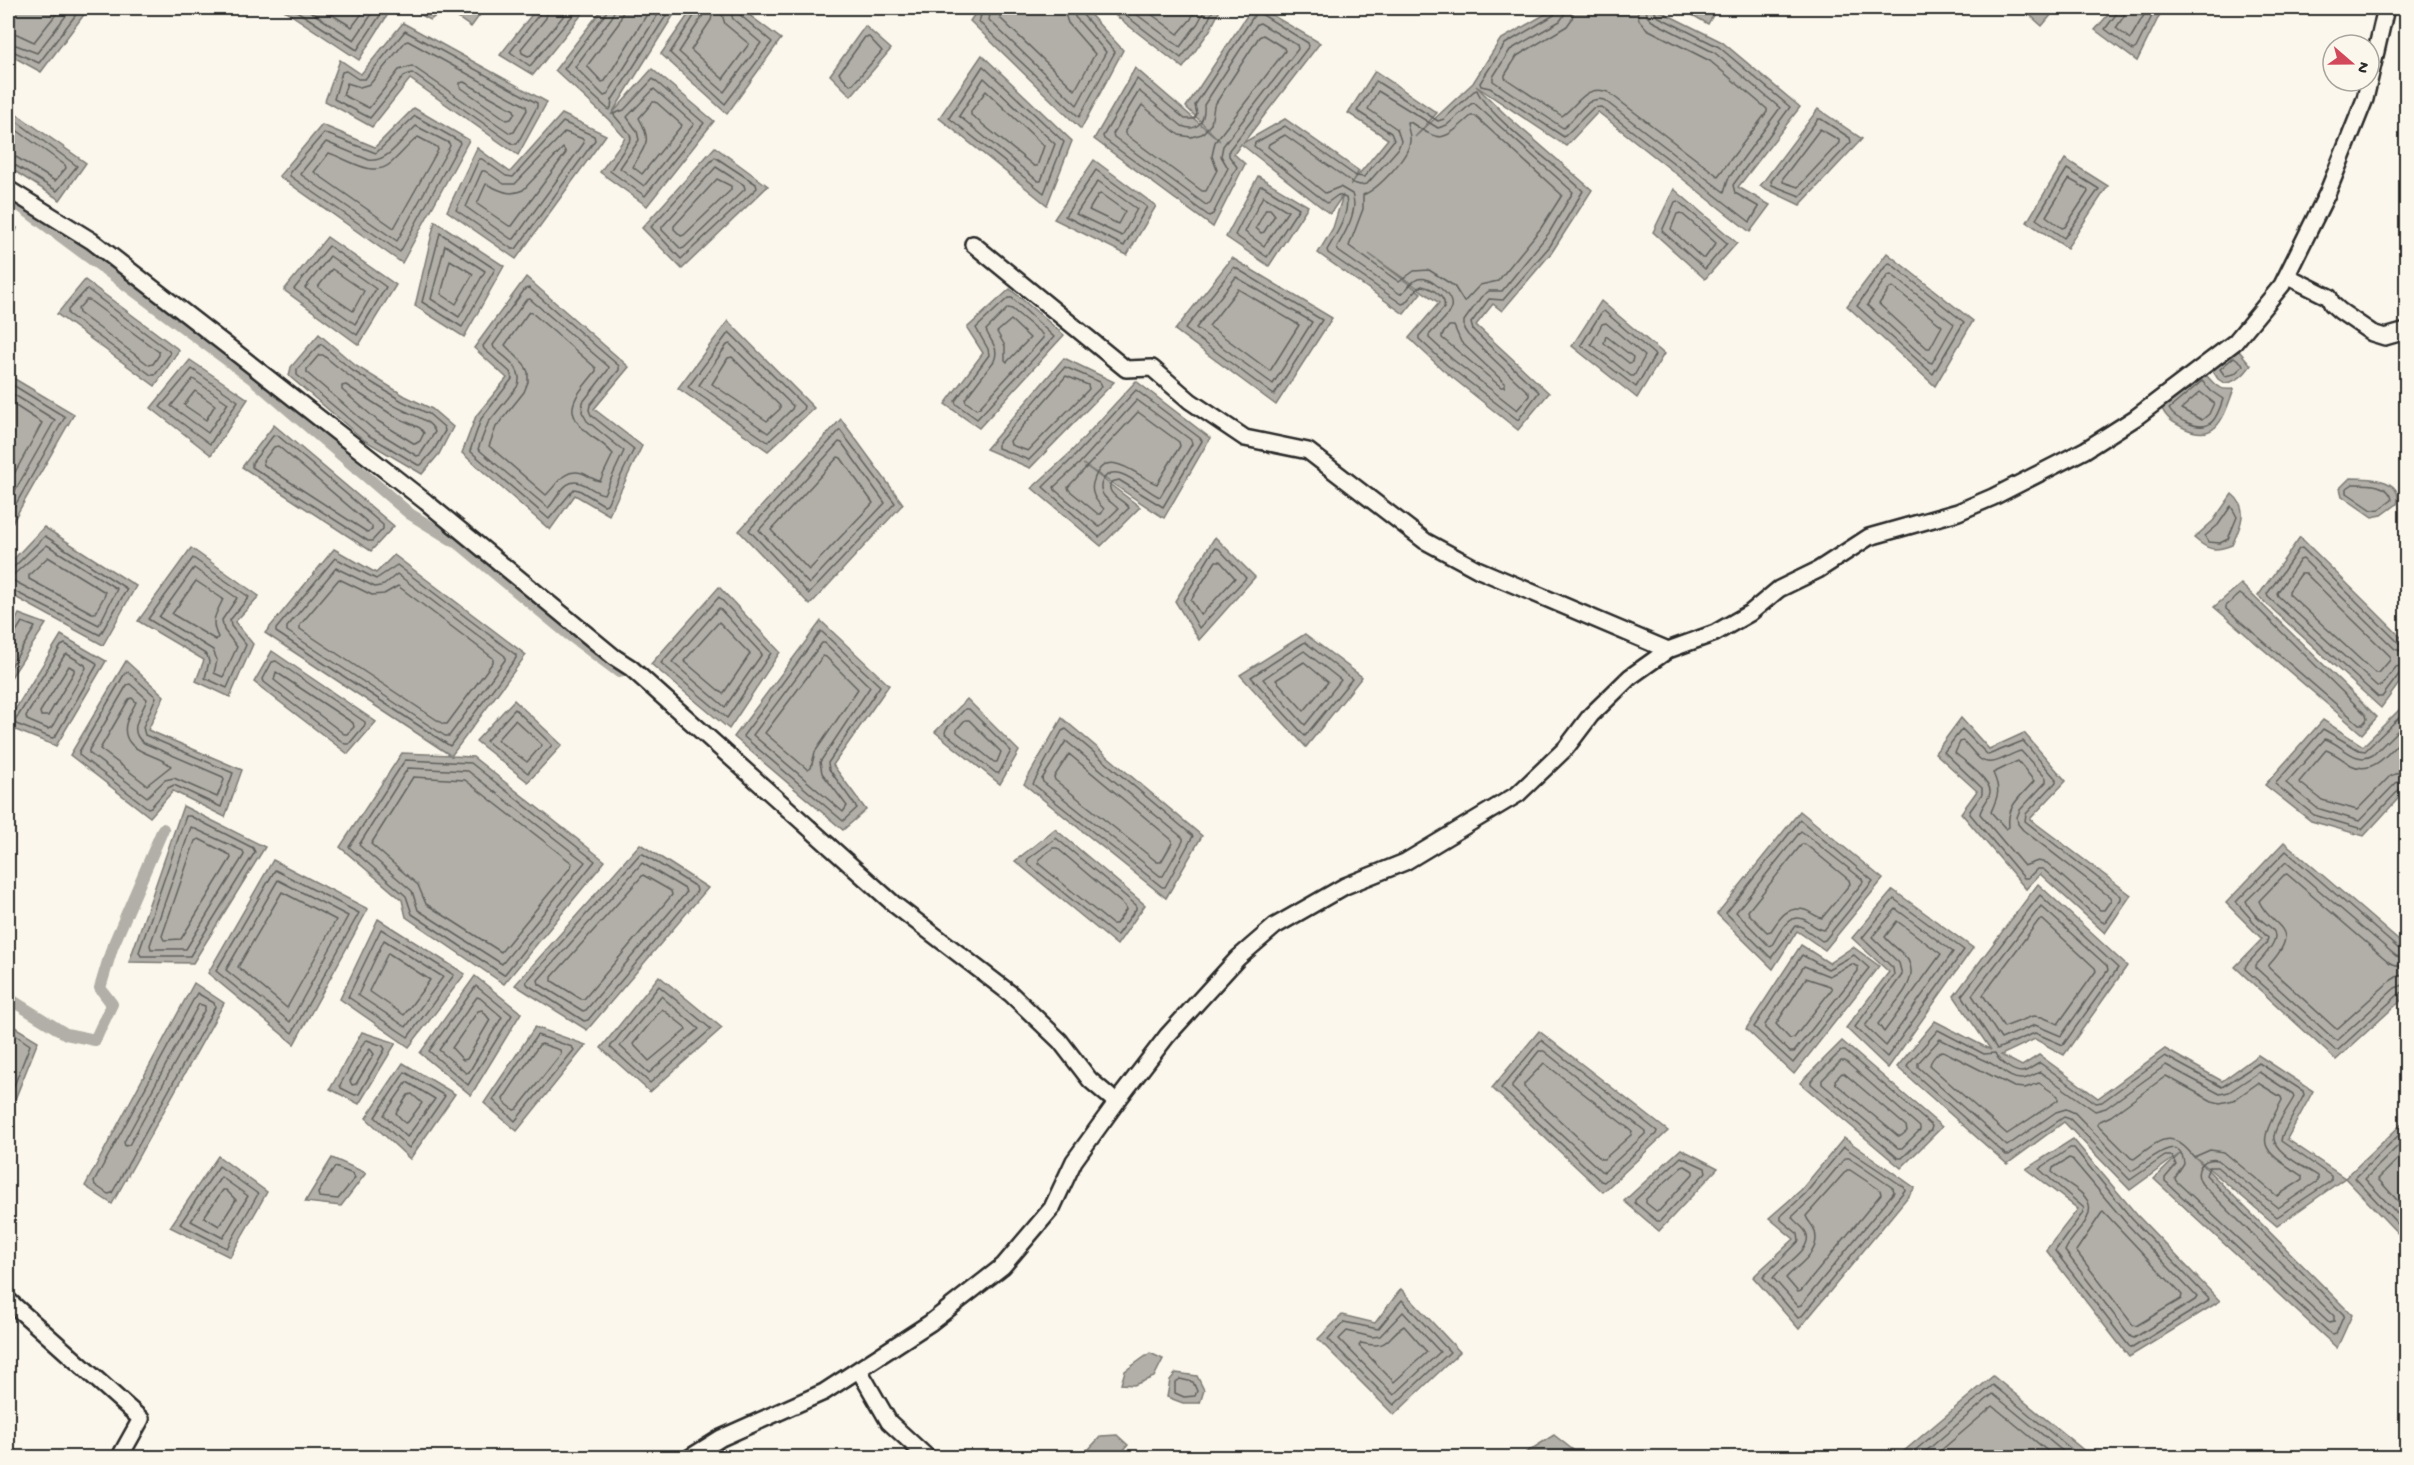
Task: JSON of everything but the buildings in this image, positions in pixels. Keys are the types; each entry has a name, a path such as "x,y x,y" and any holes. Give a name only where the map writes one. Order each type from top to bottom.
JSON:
{"street":[{"path":"689,1458 721,1438 824,1392 930,1323 1003,1266 1052,1208 1074,1161 1167,1036 1238,958 1275,926 1345,886 1405,862 1518,794 1566,748 1591,715 1630,676 1668,650 1715,633 1750,613 1779,589 1818,570 1869,537 1928,522 1993,497 2110,435 2235,342 2271,302 2287,276 2331,184 2365,99 2386,8"},
{"path":"8,189 110,255 426,502 614,657 631,668 895,905 1011,994 1060,1041 1089,1080 1116,1102"},
{"path":"973,244 1126,369 1152,368 1190,401 1245,438 1308,451 1425,541 1477,569 1668,650"},
{"path":"2287,276 2329,297 2332,304 2340,311 2372,333 2385,337 2406,331"},
{"path":"8,1300 141,1419 122,1453 124,1458"},
{"path":"858,1370 889,1422 928,1458"}],"water":[{"path":"8,8 89,8 41,72 8,54"},
{"path":"281,8 392,8 359,60"},
{"path":"410,8 485,8 471,27 445,9 430,20"},
{"path":"537,8 587,8 533,75 500,55"},
{"path":"603,8 678,8 611,115 652,69 714,121 647,206 600,172 625,138 555,70"},
{"path":"693,8 740,8 781,39 727,114 661,54"},
{"path":"979,8 1084,8 1123,50 1081,129 970,21"},
{"path":"1106,8 1221,8 1210,30 1183,68"},
{"path":"1252,8 1260,8 1320,43 1243,143 1285,119 1359,171 1350,185 1388,139 1348,113 1375,71 1437,113 1415,137 1473,83 1500,40 1556,8 1654,8 1722,42 1800,107 1738,187 1770,205 1750,232 1598,112 1566,146 1476,86 1592,190 1552,252 1502,311 1493,304 1476,325 1549,393 1518,430 1443,370 1409,338 1439,303 1369,254 1421,293 1404,314 1318,253 1333,228 1343,195 1330,214 1241,144 1234,154 1245,164 1213,227 1094,139 1135,68 1220,141 1186,107"},
{"path":"1680,8 1717,8 1708,24"},
{"path":"2022,8 2057,8 2042,26"},
{"path":"2114,8 2163,8 2137,61 2095,30"},
{"path":"403,23 547,102 518,155 410,79 372,127 325,101 340,60 361,74"},
{"path":"865,26 891,49 851,96 830,75"},
{"path":"982,55 1072,141 1047,205 939,118"},
{"path":"8,108 86,163 60,200 8,167"},
{"path":"414,108 469,140 402,263 279,176 322,125 375,147"},
{"path":"1818,109 1862,139 1800,205 1760,186"},
{"path":"562,114 606,135 516,259 447,211 477,148 510,172"},
{"path":"715,147 768,186 682,269 642,228"},
{"path":"2065,159 2108,186 2067,248 2027,222"},
{"path":"1094,160 1156,206 1127,255 1054,219"},
{"path":"1258,176 1308,206 1269,266 1226,237"},
{"path":"1674,189 1737,243 1705,279 1653,232"},
{"path":"435,221 504,266 464,337 415,306"},
{"path":"8,223 17,228 8,253"},
{"path":"327,237 396,285 359,345 284,290"},
{"path":"1887,253 1973,321 1935,386 1847,306"},
{"path":"1232,258 1332,318 1276,405 1175,330"},
{"path":"526,277 629,367 594,409 642,446 609,515 575,495 550,530 462,453 476,416 507,378 474,348"},
{"path":"85,280 179,350 155,386 57,314"},
{"path":"1010,289 1064,335 979,428 945,404 983,353 967,328"},
{"path":"1601,301 1664,354 1637,398 1572,346"},
{"path":"728,321 814,408 768,451 678,388"},
{"path":"319,334 356,366 405,396 432,409 453,427 439,454 422,474 364,440 289,376 291,367"},
{"path":"2233,349 2239,351 2251,365 2240,377 2224,383 2212,370 2214,365"},
{"path":"1064,358 1114,382 1030,468 986,449"},
{"path":"190,360 248,399 211,455 151,408"},
{"path":"2205,374 2220,388 2234,389 2218,424 2212,430 2196,432 2173,422 2161,406"},
{"path":"8,375 74,414 8,530"},
{"path":"1136,381 1210,438 1164,518 1083,464 1140,507 1101,546 1032,488 1069,454"},
{"path":"841,419 903,504 810,605 739,531"},
{"path":"274,425 394,526 371,551 242,467"},
{"path":"2350,478 2375,479 2390,484 2398,495 2397,504 2382,515 2372,517 2342,496 2340,488"},
{"path":"2232,494 2241,505 2242,518 2232,545 2212,549 2203,545 2194,538 2213,521"},
{"path":"44,527 136,586 103,645 8,593 8,565"},
{"path":"1215,537 1255,577 1199,640 1175,601"},
{"path":"2300,537 2406,642 2406,674 2381,708 2258,596"},
{"path":"191,548 259,596 235,622 253,644 230,697 196,681 204,660 138,621"},
{"path":"334,549 376,573 394,555 526,655 451,756 473,757 605,861 504,984 406,917 402,900 340,847 402,753 450,755 265,633"},
{"path":"2241,584 2377,717 2362,734 2214,607"},
{"path":"719,587 780,652 729,729 651,664"},
{"path":"19,614 46,624 8,682 8,636"},
{"path":"821,621 889,685 833,765 866,810 843,830 734,737"},
{"path":"1305,634 1362,677 1306,747 1240,675"},
{"path":"61,635 106,661 56,746 8,727 8,721"},
{"path":"272,651 376,722 348,754 254,682"},
{"path":"126,661 164,696 148,730 242,770 225,817 173,791 150,817 70,755"},
{"path":"967,699 1019,751 1000,784 935,732"},
{"path":"514,700 562,745 528,782 476,741"},
{"path":"2406,703 2406,790 2364,836 2311,821 2265,785 2323,720 2363,746"},
{"path":"1062,718 1202,836 1166,898 1024,784"},
{"path":"1961,718 1989,749 2024,733 2066,781 2030,819 2131,895 2105,933 2040,874 2026,889 1961,813 1977,791 1935,753"},
{"path":"183,806 265,847 193,963 129,962"},
{"path":"1800,811 1883,879 1825,950 1797,931 1773,969 1717,914"},
{"path":"1055,829 1145,905 1117,945 1015,861"},
{"path":"2284,842 2406,947 2406,996 2336,1060 2235,967 2262,939 2226,903"},
{"path":"640,844 708,888 587,1030 515,985"},
{"path":"273,860 368,909 294,1044 208,973"},
{"path":"2038,884 2127,966 2064,1055 2035,1039 2001,1055 2022,1066 2039,1055 2098,1098 2165,1049 2222,1081 2258,1055 2313,1091 2287,1139 2345,1178 2277,1226 2194,1156 2352,1315 2337,1348 2154,1179 2181,1153 2130,1190 2064,1122 2007,1164 1897,1067 1935,1021 1991,1050 1954,996"},
{"path":"1893,890 1973,948 1888,1068 1846,1028 1889,972 1852,938"},
{"path":"378,919 465,974 409,1047 340,999"},
{"path":"1801,945 1829,963 1853,947 1879,966 1794,1074 1746,1029"},
{"path":"475,976 521,1013 471,1095 420,1053"},
{"path":"659,976 722,1028 650,1092 601,1048"},
{"path":"194,983 224,1003 112,1204 85,1186"},
{"path":"8,1023 38,1041 8,1117"},
{"path":"535,1027 586,1045 517,1131 484,1103"},
{"path":"1539,1031 1668,1131 1603,1192 1492,1088"},
{"path":"362,1032 396,1043 359,1104 330,1089"},
{"path":"1842,1041 1942,1127 1901,1168 1800,1083"},
{"path":"403,1063 455,1094 410,1159 366,1118"},
{"path":"2406,1120 2406,1242 2345,1178"},
{"path":"1844,1138 1915,1188 1799,1329 1753,1277 1794,1239 1769,1218 1801,1190"},
{"path":"2073,1139 2137,1215 2220,1301 2129,1357 2046,1250 2078,1209 2026,1169"},
{"path":"1681,1149 1718,1168 1659,1231 1624,1201"},
{"path":"218,1156 267,1192 230,1257 170,1227"},
{"path":"332,1158 366,1173 341,1206 305,1202"},
{"path":"1401,1289 1460,1352 1394,1415 1318,1339 1342,1315 1375,1323"},
{"path":"1150,1353 1163,1359 1154,1377 1134,1385 1121,1384 1125,1371"},
{"path":"1176,1373 1197,1376 1204,1390 1200,1403 1183,1403 1167,1397 1170,1380"},
{"path":"1993,1376 2092,1457 1897,1457"},
{"path":"1117,1435 1128,1445 1118,1457 1070,1457 1089,1449 1101,1436"},
{"path":"1554,1435 1582,1457 1519,1457"}],"waterway":[{"path":"8,197 254,380 410,514 462,546 568,634 619,672"},
{"path":"8,998 66,1034 95,1040 112,1004 100,988 112,948 163,829"}]}
